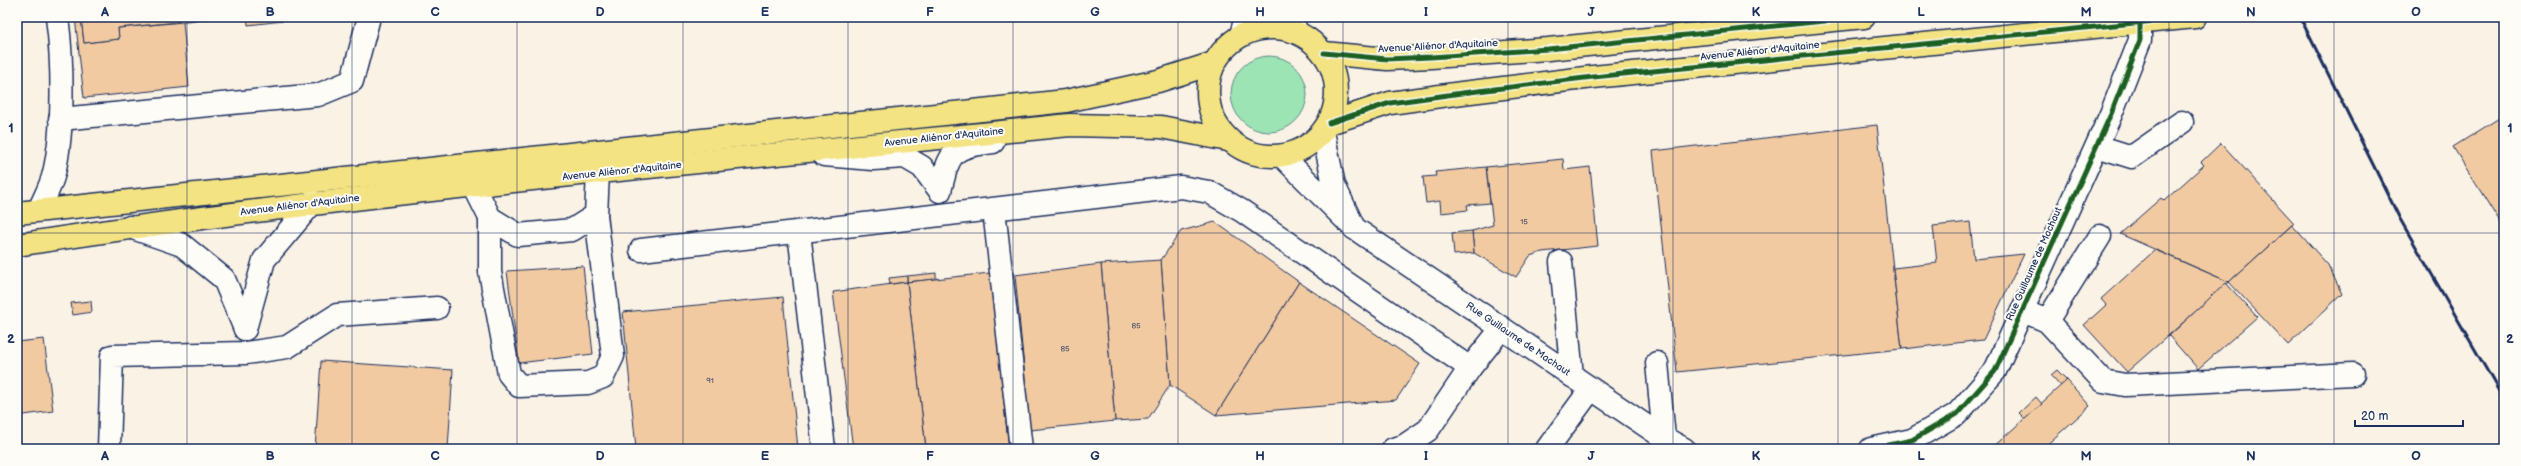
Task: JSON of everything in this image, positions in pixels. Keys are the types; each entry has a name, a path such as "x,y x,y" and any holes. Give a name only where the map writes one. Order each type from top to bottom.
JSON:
{"main road":[{"name":"Avenue Aliénor d'Aquitaine","path":"1324,53 1387,59 1439,57 1548,49 1864,17"},
{"name":"Avenue Aliénor d'Aquitaine","path":"1326,127 1390,103 1462,93 1593,77 2195,17"},
{"path":"1293,24 1324,53 1333,69 1337,87 1336,105 1326,127 1312,144 1298,152 1282,156 1263,156 1245,150 1228,140 1215,123 1209,104 1208,83 1214,63 1244,26 1259,28 1278,27 1293,24"},
{"path":"17,213 1066,101 1158,81 1214,63"},
{"name":"Avenue Aliénor d'Aquitaine","path":"17,245 130,227 313,202 1070,124 1161,127 1228,140"}],"street":[{"path":"39,210 54,173 60,119 61,49 57,17"},
{"path":"60,119 318,95 352,81 368,17"},
{"name":"Rue Guillaume de Machaut","path":"1871,449 1912,440 1957,414 1995,371 2097,146 2140,40 2140,22"},
{"path":"2097,146 2132,157 2182,122"},
{"path":"940,191 948,160 964,146 1131,125"},
{"path":"1326,127 1334,184 1354,228"},
{"path":"795,153 873,159 905,157 922,167 940,191 946,216"},
{"name":"Rue Guillaume de Machaut","path":"1282,156 1354,228 1664,438 1684,449"},
{"path":"474,186 490,218 490,272 509,374 519,386 588,383 604,377 613,356 596,215 598,173"},
{"path":"641,250 946,216 1181,187 1209,192 1242,211 1470,368"},
{"path":"130,227 182,245 224,279 245,329 264,260 313,202"},
{"path":"994,210 1021,449"},
{"path":"490,218 518,235 572,230 596,215"},
{"path":"800,232 824,449"},
{"path":"2047,321 2100,236"},
{"path":"1561,262 1572,376"},
{"path":"110,449 112,356 246,353 287,347 337,315 437,308"},
{"path":"2023,311 2047,321 2103,381 2125,385 2353,374"},
{"path":"1393,449 1404,446 1428,430 1470,368 1502,328"},
{"path":"1657,363 1664,438"},
{"path":"1546,449 1592,389"}],"green space":[{"path":"1262,56 1276,56 1290,62 1301,73 1307,87 1307,101 1304,109 1296,121 1290,126 1276,132 1262,132 1248,126 1237,115 1231,101 1231,87 1237,73 1248,62"}],"building":[{"path":"75,17 81,17 84,43 119,39 118,28 183,22 189,87 84,98"},
{"path":"81,17 226,17 118,28 119,39 84,43"},
{"path":"247,17 283,17 283,21 248,25"},
{"path":"2504,115 2504,229 2453,147"},
{"path":"1877,125 1902,349 1677,372 1653,151"},
{"path":"2221,143 2294,223 2229,282 2120,234 2161,198 2164,201 2204,165 2201,162"},
{"path":"1563,159 1564,170 1590,167 1598,246 1542,252 1530,256 1516,277 1474,253 1472,231 1493,225 1486,167"},
{"path":"1486,167 1490,203 1467,205 1468,210 1441,213 1440,201 1426,203 1423,177 1436,176 1435,172"},
{"path":"1215,222 1299,282 1216,415 1170,385 1161,260 1181,231"},
{"path":"1970,222 1974,259 2024,254 1983,340 1902,349 1893,268 1937,263 1933,226"},
{"path":"2292,225 2328,265 2342,294 2288,345 2229,282"},
{"path":"1472,231 1474,253 1454,255 1452,233"},
{"path":"2155,250 2229,282 2127,372 2084,325 2106,305 2101,299"},
{"path":"1161,260 1170,385 1148,419 1115,421 1101,264"},
{"path":"1101,264 1115,421 1030,430 1015,275"},
{"path":"583,266 593,354 519,363 507,271"},
{"path":"936,273 936,279 907,282 907,276"},
{"path":"990,273 1009,449 926,449 907,282"},
{"path":"907,276 907,282 890,284 889,278"},
{"path":"907,282 926,449 853,449 833,292"},
{"path":"1299,282 1420,364 1396,400 1216,415"},
{"path":"2226,283 2257,317 2198,369 2169,336"},
{"path":"783,297 798,449 636,449 623,312"},
{"path":"91,301 92,312 73,315 71,303"},
{"path":"44,339 53,411 17,416 17,342"},
{"path":"321,361 453,370 448,449 315,449"},
{"path":"2057,370 2067,380 2061,386 2051,375"},
{"path":"2067,380 2090,406 2042,449 1991,449"},
{"path":"2036,397 2042,404 2025,419 2019,413"}],"railway":[{"path":"2300,17 2400,219 2504,400"}],"cycle path":[{"path":"1324,53 1387,59 1431,57 1548,49 1864,17"},
{"path":"1329,123 1390,103 1462,93 1593,77 2195,17"},
{"path":"1871,449 1912,440 1957,414 1995,371 2111,114 2140,40 2140,22"}]}
